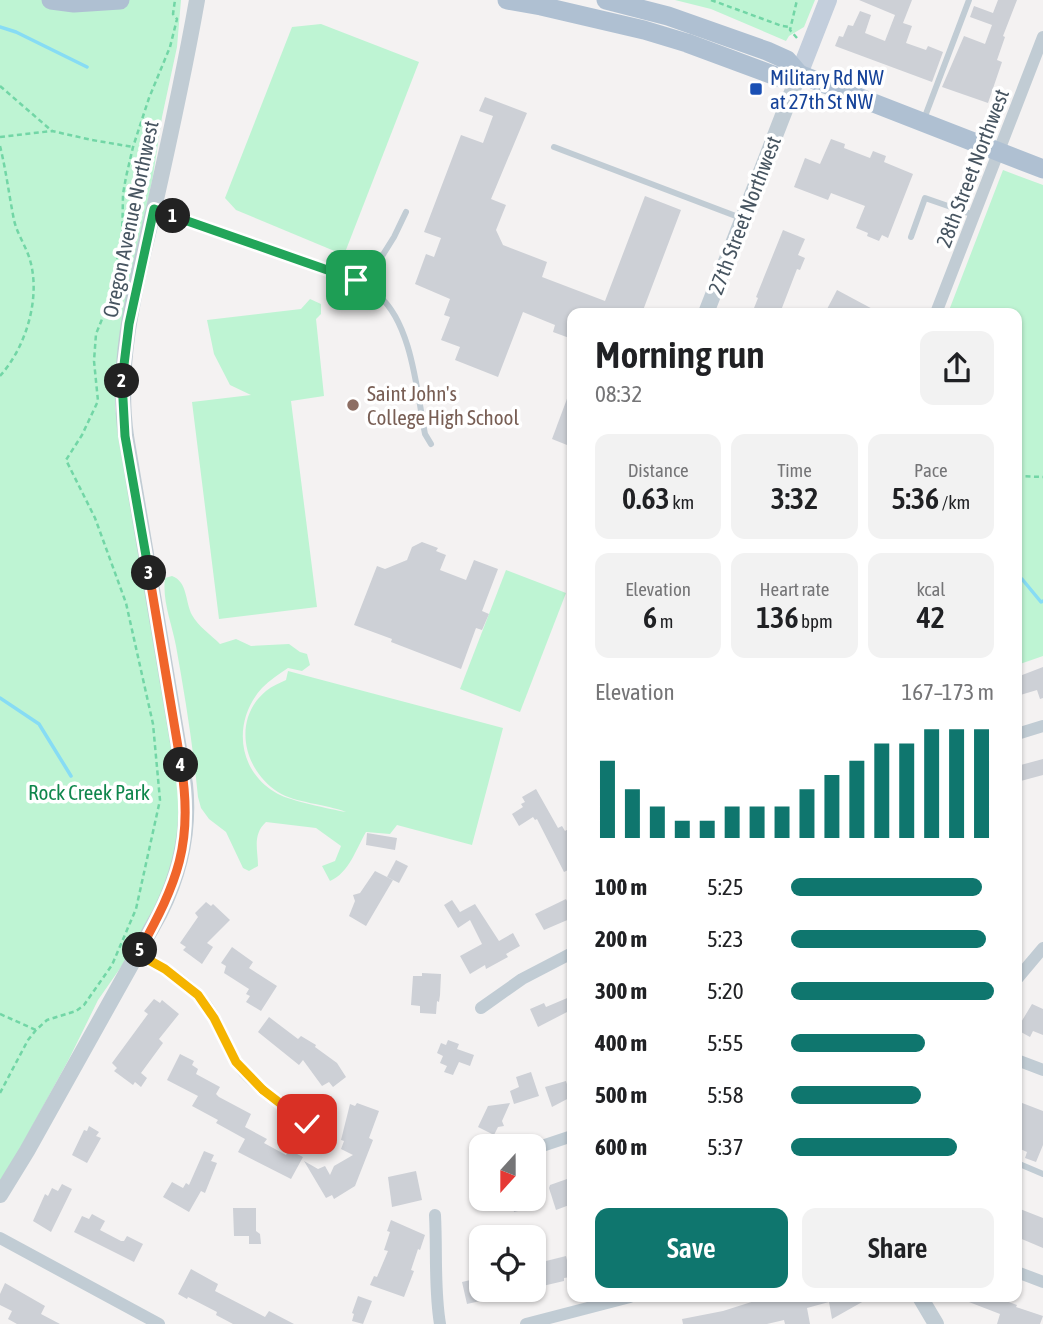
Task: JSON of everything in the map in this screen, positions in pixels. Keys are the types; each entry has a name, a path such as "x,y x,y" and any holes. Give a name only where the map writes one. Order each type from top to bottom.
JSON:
{"main road":[{"path":"51,0 74,3 121,0"},
{"path":"507,0 644,30 781,78 799,74"},
{"path":"606,0 668,16 767,51 787,60 799,74 1043,169"},
{"name":"27th Street Northwest","path":"799,74 828,0"}],"street":[{"name":"Oregon Avenue Northwest","path":"0,1195 166,901 185,841 187,812 182,770 125,436 121,396 127,335 197,0"},
{"name":"28th Street Northwest","path":"938,308 1043,37"},
{"name":"27th Street Northwest","path":"708,308 799,74"},
{"path":"1022,732 1043,726"},
{"path":"1022,973 1043,948"},
{"path":"138,954 165,969 198,995 244,1072 307,1124"},
{"path":"481,1007 522,979 567,956"},
{"path":"1022,1062 1043,1070"},
{"path":"546,1145 567,1138"},
{"path":"435,1215 436,1299 440,1324"},
{"path":"0,1238 158,1324"},
{"path":"1022,1274 1043,1282"},
{"path":"526,1324 611,1302"},
{"path":"923,1302 936,1324"}],"lane":[{"path":"923,122 969,0"},
{"path":"555,147 743,219"},
{"path":"911,237 925,198 974,215"},
{"path":"154,209 356,280 381,297 398,321 410,355 425,434 431,444"},
{"path":"364,285 406,212"},
{"path":"1022,1165 1043,1174"}],"path":[{"path":"0,1093 36,1030 47,1020 76,1011 84,1005 112,965 136,909 160,800 153,724 126,603 95,518 66,460 82,435 97,401 94,361 96,334 111,297 116,261 122,249 123,194 133,147 174,35 177,19 173,14 175,0"},
{"path":"710,0 790,27"},
{"path":"796,41 797,37 790,27 797,0"},
{"path":"0,86 52,131"},
{"path":"0,137 52,131 133,147"},
{"path":"0,145 14,220 30,260 34,285 33,302 24,336 8,367 0,376"},
{"path":"1022,476 1043,477"},
{"path":"0,1014 36,1030"}],"green space":[{"name":"Rock Creek Park","path":"0,0 181,0 177,47 120,335 115,380 115,407 180,801 177,850 165,886 130,954 98,1000 0,1185"},
{"path":"675,0 815,0 804,27 789,36 786,41 711,9"},
{"path":"321,24 419,62 344,255 236,210 225,198 292,27"},
{"path":"1003,170 1043,185 1043,656 1022,663 1022,308 950,308"},
{"path":"310,299 321,304 321,314 316,319 324,396 291,401 317,607 219,619 192,402 251,395 230,385 214,354 207,320 301,309"},
{"path":"506,570 566,593 520,712 460,689"},
{"path":"172,576 184,588 195,619 220,644 236,639 251,646 289,644 307,654 310,665 302,671 288,668 262,688 252,701 243,730 243,745 254,773 264,784 284,797 346,812 285,796 266,782 250,758 246,729 255,702 273,686 286,680 288,671 503,728 472,845 397,825 390,834 366,832 347,866 330,881 322,866 335,861 341,846 316,828 266,822 257,837 258,866 249,871 243,868 226,832 209,819 201,808 198,797 183,684 165,595 165,578"}],"building":[{"path":"859,0 912,0 903,23 912,26 906,43 926,50 928,46 943,52 932,82 835,46 848,25 853,26 860,11 871,15 865,33 885,41 895,15"},
{"path":"998,0 1017,0 1003,36 1005,37 997,60 1002,62 988,103 942,87 964,36 985,44 992,25 970,17 974,6 993,13"},
{"path":"485,97 527,113 491,199 506,205 496,230 503,245 547,262 542,277 605,301 645,196 681,210 644,308 567,308 567,337 553,332 555,325 523,312 498,377 455,360 460,347 441,340 450,317 444,315 450,299 415,284 426,254 434,257 441,238 424,232 461,135 483,143 493,116 479,111"},
{"path":"831,139 845,144 844,148 870,158 873,151 886,156 884,162 913,174 888,238 882,235 879,241 856,228 865,206 831,193 828,200 794,187 805,158 820,164"},
{"path":"783,230 805,239 798,255 805,258 800,270 797,269 782,308 754,308 758,298 756,297"},
{"path":"837,290 871,308 828,308"},
{"path":"567,399 567,445 552,439"},
{"path":"422,542 438,548 436,551 446,555 440,570 466,580 474,560 498,569 482,611 489,614 482,630 476,628 461,669 354,625 377,566 385,569 407,560 412,547"},
{"path":"1043,667 1043,698 1040,699 1037,690 1022,694 1022,675"},
{"path":"1043,759 1043,775 1022,781 1022,765"},
{"path":"536,789 558,828 562,826 565,831 567,830 567,870 564,872 537,819 533,817 519,826 512,814 523,807 521,804 525,802 522,797"},
{"path":"367,833 397,838 395,850 366,845"},
{"path":"396,860 408,866 399,883 387,877"},
{"path":"375,871 393,880 366,926 349,916 355,901 353,895 360,893"},
{"path":"566,899 567,901 567,920 544,930 535,914"},
{"path":"452,900 460,912 475,904 499,941 513,933 520,946 506,954 508,957 470,974 460,956 482,944 470,920 458,928 444,905"},
{"path":"206,902 211,906 213,904 230,920 207,943 213,947 202,964 183,950 186,947 180,943 198,917 195,913"},
{"path":"232,947 253,962 249,968 277,986 261,1011 246,1002 250,996 246,994 249,989 224,973 226,966 221,963"},
{"path":"422,973 441,974 436,1014 420,1013 420,1006 411,1005 413,976 422,976"},
{"path":"567,998 567,1012 538,1027 530,1009 544,1003 546,1007"},
{"path":"154,999 160,1003 162,1000 179,1014 159,1039 163,1043 141,1073 147,1078 141,1087 135,1082 133,1085 114,1071 117,1068 112,1063 148,1014 144,1011"},
{"path":"1032,1004 1043,1009 1043,1035 1033,1031 1030,1037 1022,1033 1022,1021"},
{"path":"269,1017 298,1039 301,1036 316,1045 315,1047 337,1063 346,1077 333,1087 329,1082 322,1086 303,1060 299,1065 258,1032"},
{"path":"448,1040 459,1044 457,1049 474,1055 470,1066 459,1062 453,1075 444,1072 447,1066 440,1063 443,1056 437,1053 441,1043 446,1045"},
{"path":"180,1054 194,1061 192,1065 198,1069 196,1074 220,1087 216,1094 219,1097 251,1114 245,1127 267,1139 264,1143 286,1155 289,1150 303,1157 291,1179 238,1152 245,1139 192,1106 198,1096 167,1080"},
{"path":"531,1072 539,1096 514,1104 510,1091 519,1087 516,1077"},
{"path":"566,1081 567,1099 552,1107 545,1087"},
{"path":"357,1103 379,1111 369,1138 373,1140 355,1186 334,1199 332,1195 326,1198 304,1161 318,1169 325,1166 330,1175 334,1166 353,1155 341,1149 344,1141 341,1140 350,1104 355,1106"},
{"path":"510,1103 502,1121 504,1126 498,1127 494,1134 478,1127 488,1106"},
{"path":"1022,1103 1043,1111 1043,1145 1036,1162 1025,1158 1027,1152 1022,1150"},
{"path":"89,1126 99,1132 96,1136 101,1138 87,1163 72,1155 84,1130 87,1131"},
{"path":"204,1151 214,1155 211,1161 217,1163 205,1193 201,1191 189,1212 163,1197 172,1182 183,1188 186,1183 189,1185"},
{"path":"416,1171 422,1200 392,1207 388,1177"},
{"path":"567,1179 567,1206 556,1210 550,1185"},
{"path":"62,1184 72,1189 51,1232 33,1221 45,1194 48,1196 52,1188 58,1191"},
{"path":"233,1208 256,1208 256,1231 260,1234 261,1244 249,1244 249,1236 234,1236"},
{"path":"1022,1210 1043,1218 1043,1248 1022,1239"},
{"path":"92,1214 105,1221 100,1230 121,1241 127,1236 143,1244 134,1262 74,1232 82,1216 89,1219"},
{"path":"391,1220 425,1235 420,1250 418,1249 411,1270 414,1271 404,1297 370,1285 374,1276 377,1277 388,1251 384,1250"},
{"path":"566,1256 567,1278 564,1281 546,1285 546,1261"},
{"path":"191,1269 218,1284 215,1291 265,1317 269,1311 294,1324 233,1324 216,1315 217,1312 178,1294"},
{"path":"469,1280 469,1302 476,1302 467,1304 462,1282"},
{"path":"5,1283 45,1306 41,1314 60,1324 17,1324 8,1319 12,1311 0,1305 0,1294"},
{"path":"358,1296 372,1301 363,1324 352,1321"},
{"path":"751,1302 829,1302 807,1308 810,1324 785,1324 784,1320 767,1324 683,1324 682,1319"},
{"path":"829,1302 862,1302 832,1319"},
{"path":"969,1302 1009,1302 1043,1316 1040,1324 997,1324 1000,1314"}],"waterway":[{"path":"0,27 16,32 87,67"},
{"path":"1022,579 1041,602 1043,601"},
{"path":"0,698 39,724 71,776"}],"place":[{"name":"Military Rd NW at 27th St NW","path":"756,89"},
{"name":"Saint John's College High School","path":"353,405"}],"route":[{"path":"307,1124 244,1072 198,995 165,969 138,954 166,901 176,875 185,841 187,812 125,436 121,385 129,324 154,209 356,280"}]}
